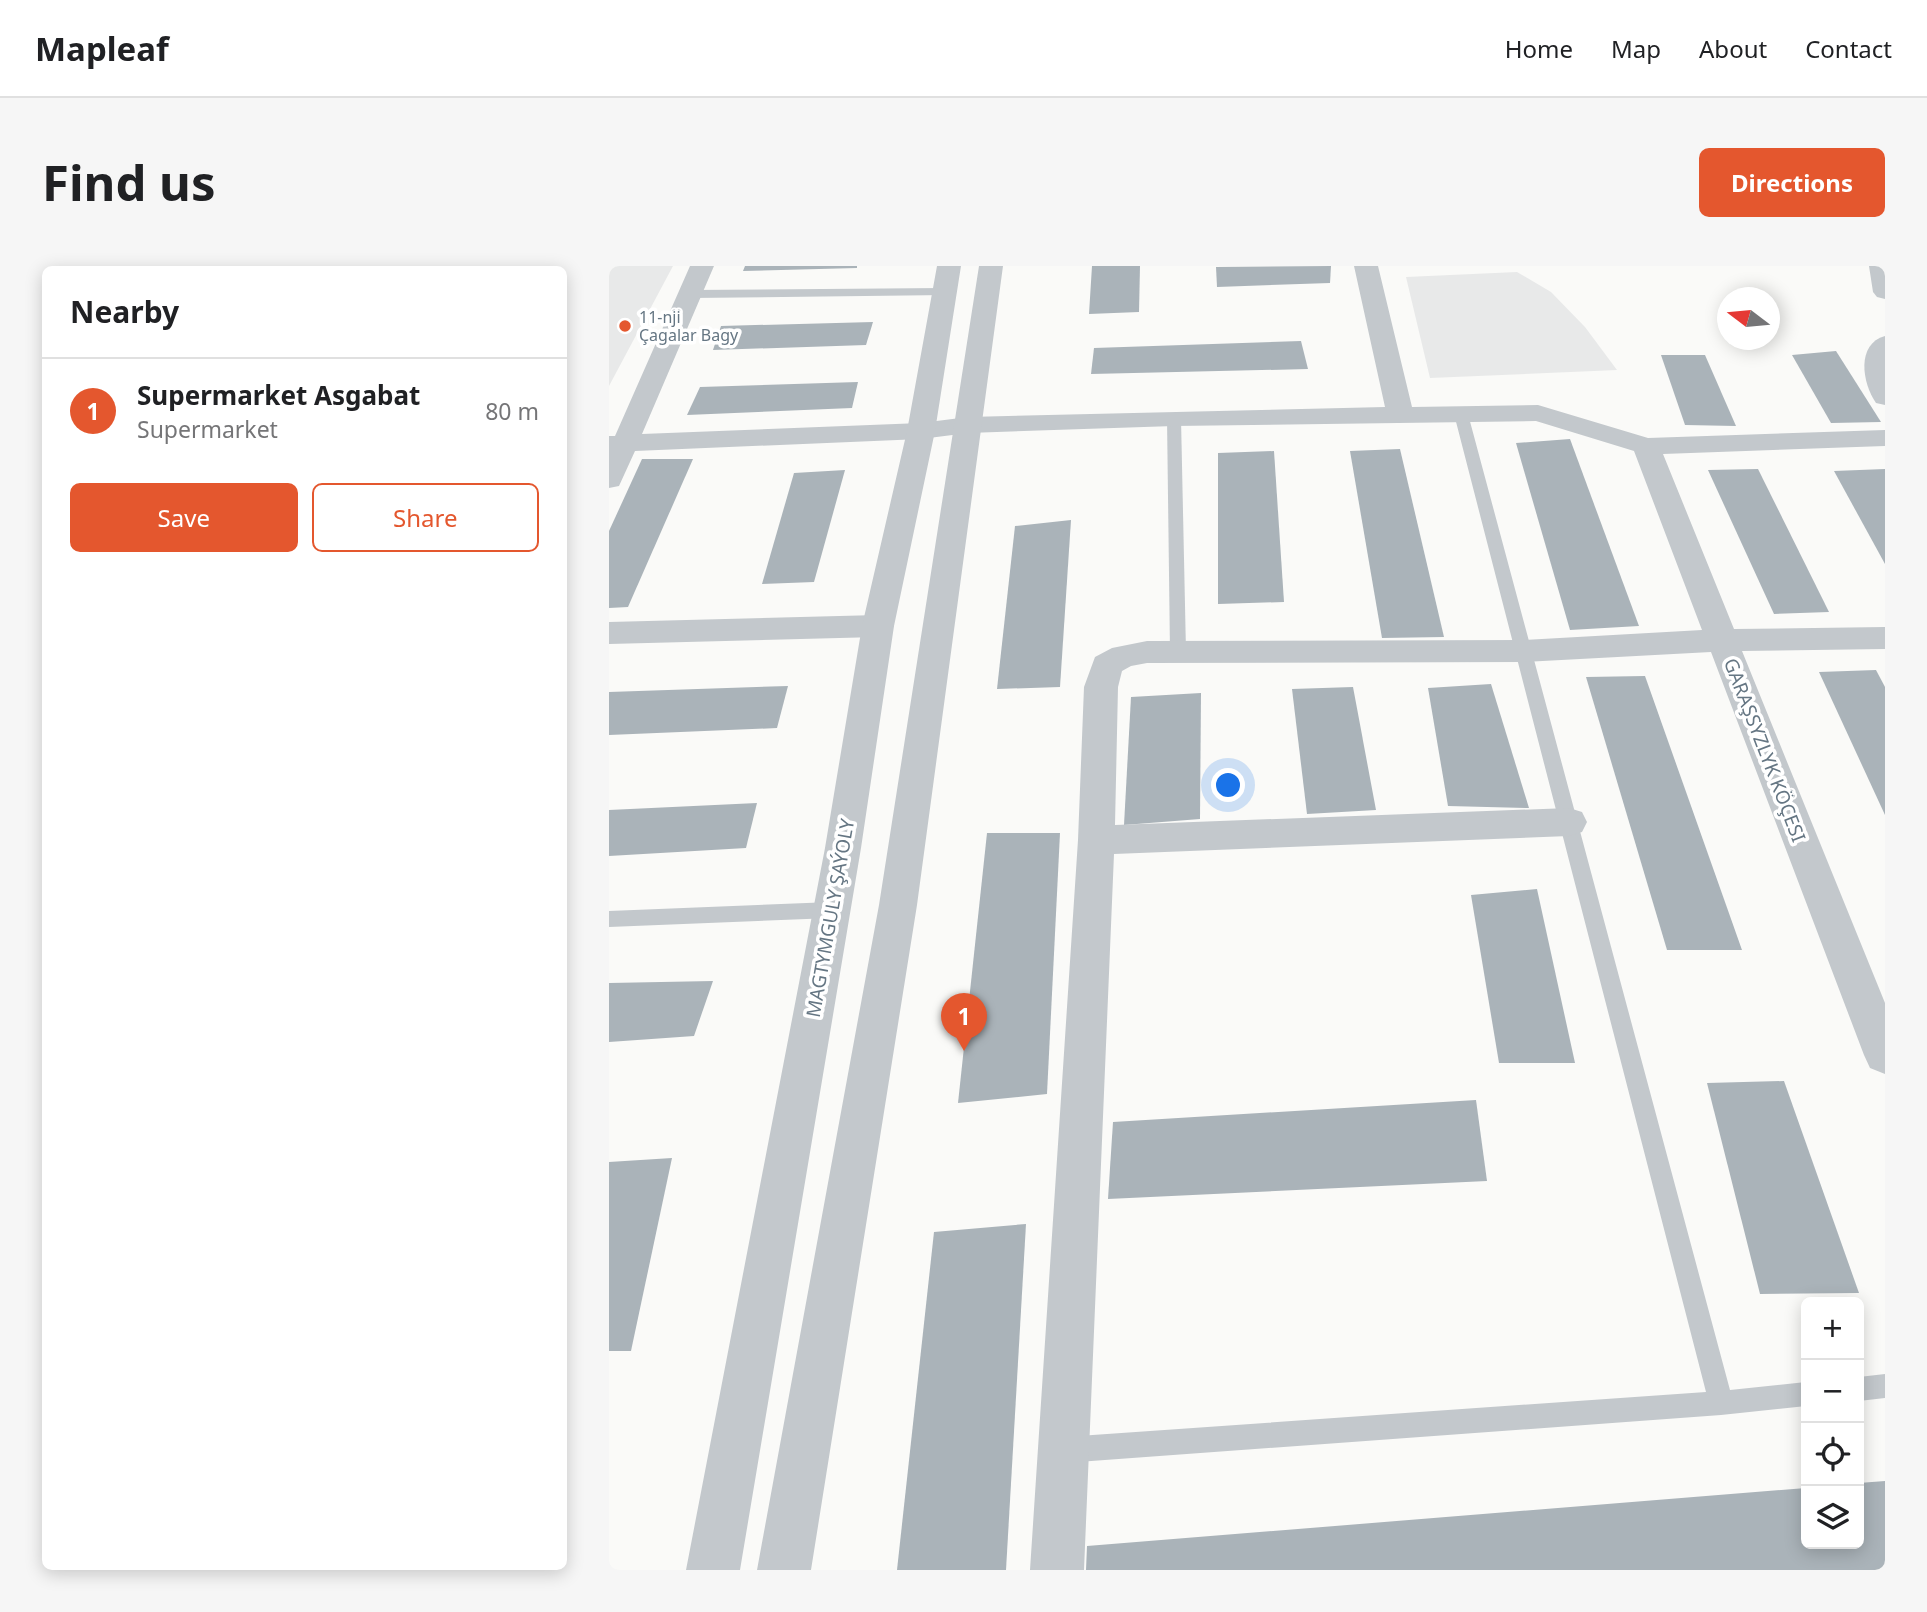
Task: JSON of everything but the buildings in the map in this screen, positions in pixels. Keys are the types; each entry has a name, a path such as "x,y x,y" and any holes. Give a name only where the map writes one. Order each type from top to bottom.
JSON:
{"street":[{"path":"609,480 618,444 702,266"},
{"name":"MAGTYMGULY ŞAÝOLY","path":"713,1570 832,910 878,626 921,432 949,266"},
{"path":"784,1570 892,945 991,266"},
{"path":"1371,266 1400,414"},
{"path":"1881,266 1885,292"},
{"path":"1885,344 1880,348 1877,378 1885,397"},
{"path":"618,444 921,432 968,425 1174,418 1538,413 1646,446 1885,438"},
{"name":"GARAŞSYZLYK KÖÇESI","path":"1646,446 1885,1055"},
{"path":"609,633 878,626"},
{"path":"1057,1570 1096,840 1101,687 1107,665 1123,656 1147,652 1524,650 1722,640 1885,638"},
{"path":"1096,840 1569,822"}],"lane":[{"path":"691,294 943,292"},
{"path":"1461,414 1721,1404"},
{"path":"1174,418 1178,652"},
{"path":"609,919 832,910"},
{"path":"1864,1388 1885,1386"},
{"path":"1064,1450 1721,1404 1801,1395"}],"shaded area":[{"name":"11-nji Çagalar Bagy","path":"609,266 673,266 609,386"},
{"path":"1517,272 1551,292 1585,327 1617,370 1430,378 1406,277"}],"place":[{"name":"11-nji Çagalar Bagy","path":"625,326"},
{"name":"Supermarket Asgabat","path":"964,1051"}]}
